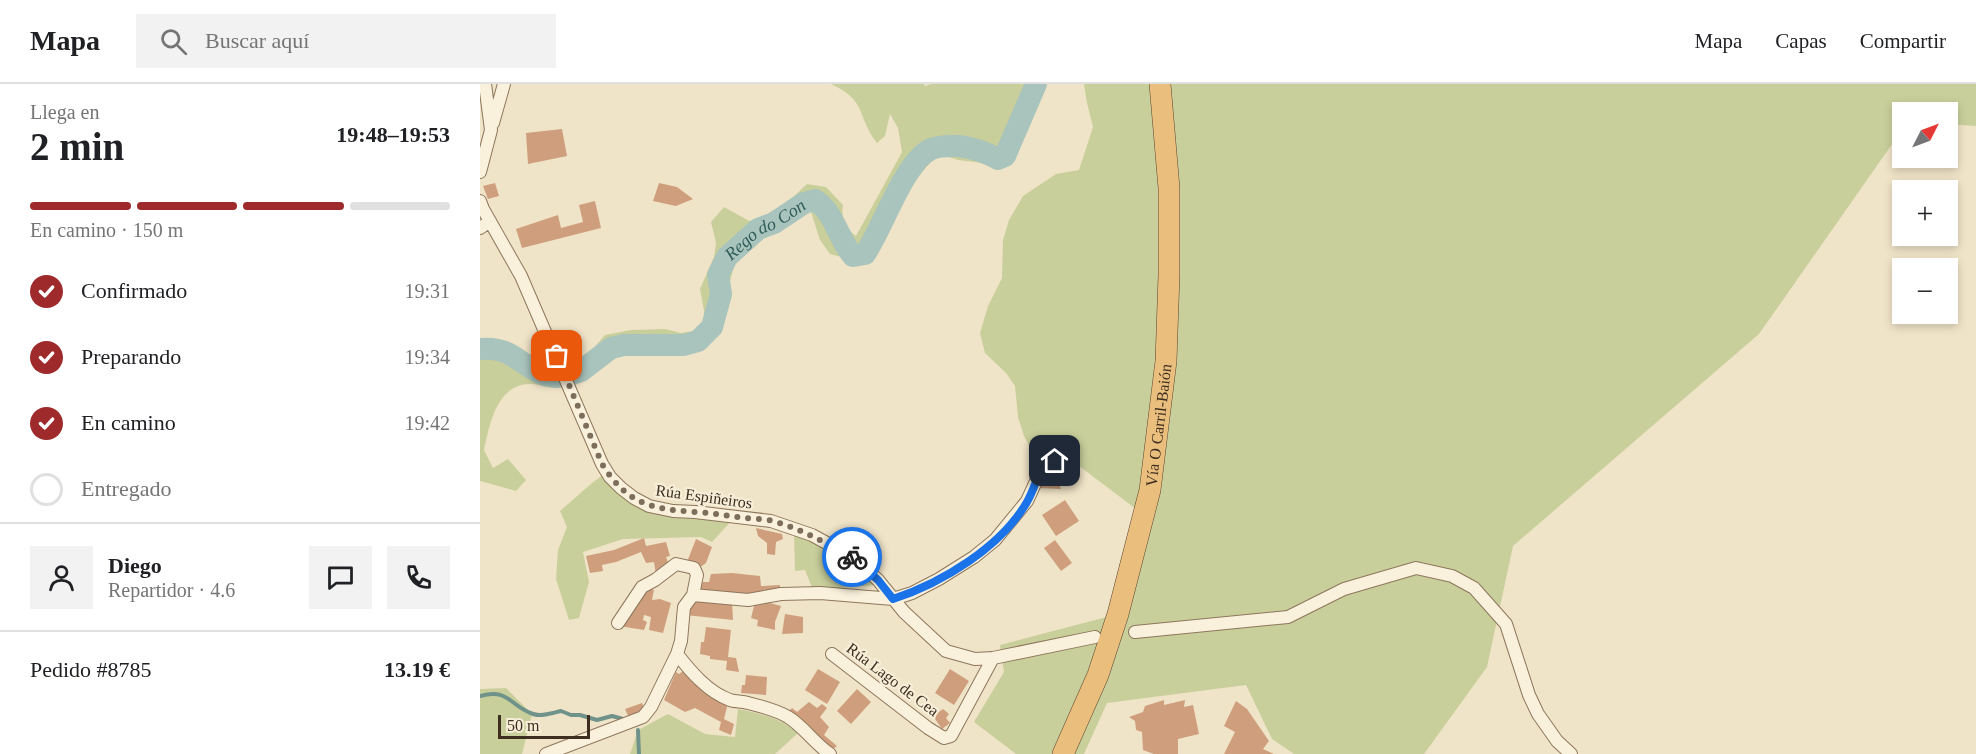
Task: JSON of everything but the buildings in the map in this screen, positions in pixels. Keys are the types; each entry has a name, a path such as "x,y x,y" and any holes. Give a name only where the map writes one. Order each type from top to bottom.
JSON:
{"highway":[{"name":"Vía O Carril-Baión","path":"1064,754 1101,665 1118,614 1150,490 1166,361 1169,275 1169,188 1160,84"}],"street":[{"path":"485,84 491,130"},
{"path":"480,172 504,84"},
{"name":"Rúa Espiñeiros","path":"480,201 485,224 521,276 602,464 610,477 634,498 649,506 673,511 771,521 812,535 854,558 878,580 904,612 946,651 975,659 993,658 1095,637"},
{"path":"693,596 748,600 781,594 820,593 893,599 912,592 939,579 974,557 995,540 1027,501 1044,464 1055,461"},
{"path":"546,754 643,717 651,707 677,654 681,640 684,607 693,596 697,575 694,567 676,564 642,587 618,623"},
{"path":"1135,632 1288,617 1344,589 1416,568 1452,576 1474,588 1506,624 1529,695 1538,714 1557,741 1571,754"},
{"path":"677,654 702,682 722,697 732,701 746,702 787,716 830,754"},
{"name":"Rúa Lago de Cea","path":"832,654 944,738 951,736 993,658"}],"green space":[{"path":"831,84 924,84 925,86 931,84 1043,84 1011,157 1000,165 958,160 939,154 911,185 877,253 864,263 830,254 820,240 810,209 763,236 741,253 731,278 724,316 718,328 709,338 695,348 681,351 623,351 586,376 565,386 553,388 533,384 521,385 511,390 497,406 484,450 493,468 508,459 526,480 516,491 480,481 480,344 499,342 549,364 571,364 591,351 605,335 631,330 665,329 681,333 693,331 704,323 700,289 714,257 716,243 711,222 724,207 755,224 777,212 807,184 826,187 843,205 844,222 856,236 902,152 898,128 890,114 885,136 877,143 856,103 843,90"},
{"path":"1084,84 1976,84 1976,126 1958,125 1958,102 1892,102 1892,144 1759,334 1513,546 1487,667 1424,754 1294,754 1272,739 1246,685 1107,703 1084,754 1016,754 974,722 1004,672 1000,645 1118,614 1144,515 1042,438 1034,455 1024,436 1018,417 1015,386 1006,373 985,353 980,333 988,306 1002,278 1003,240 1009,220 1023,196 1056,174 1079,170 1093,127"},
{"path":"607,472 634,498 735,517 712,542 701,537 623,539 583,552 589,582 579,618 569,620 556,579 558,550 567,527 560,511"},
{"path":"794,535 812,535 854,558 875,585 813,590 805,570 795,571"},
{"path":"506,688 532,714 522,754 480,754 480,689"},
{"path":"738,709 777,720 798,733 775,754 630,754 638,730 668,714 705,734 735,737"}],"waterway":[{"name":"Rego do Con","path":"572,374 581,371 611,348 624,345 684,345 698,341 712,327 721,294 718,275 727,257 758,229 774,223 804,203 815,200 822,205 853,256 865,254 903,181 921,156 931,149 948,146 974,149 998,159 1005,156 1036,84"},
{"name":"Rego do Con","path":"480,349 499,350 542,374 557,377"},
{"path":"480,696 490,694 504,696 525,711 536,715 561,711 597,720 612,716 623,719"},
{"path":"638,730 639,754"}],"way so far":[{"path":"557,356 602,464 610,477 634,498 649,506 673,511 771,521 812,535 852,557"}],"route":[{"path":"852,557 878,580 893,599 912,592 939,579 974,557 995,540 1027,501 1044,464 1055,461"}]}
